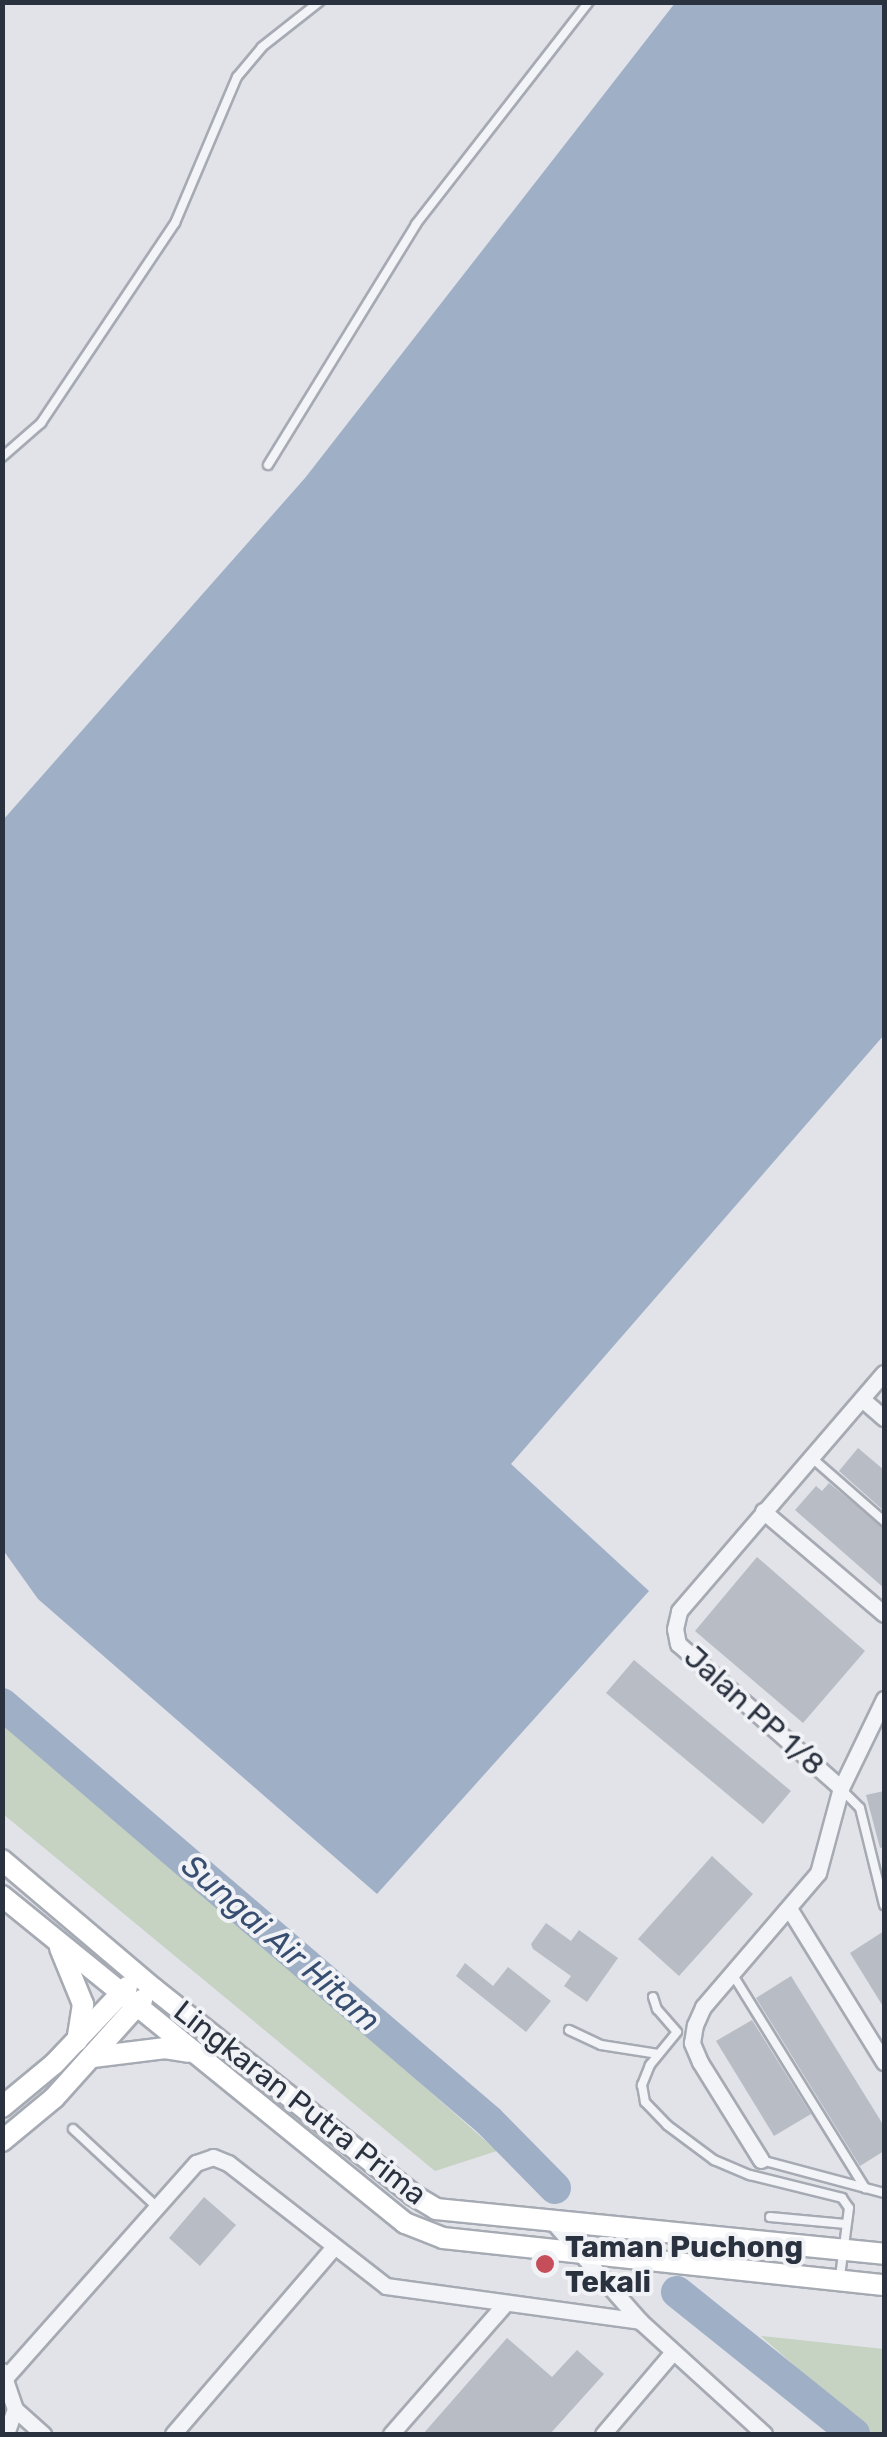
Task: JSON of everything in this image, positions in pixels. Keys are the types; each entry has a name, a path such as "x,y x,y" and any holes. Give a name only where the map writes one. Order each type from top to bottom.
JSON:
{"main road":[{"name":"Lingkaran Putra Prima","path":"2,1860 145,1981 413,2196 436,2209 470,2216 884,2254"},
{"name":"Lingkaran Putra Prima","path":"2,1896 191,2053 405,2222 444,2238 884,2286"},
{"path":"56,1942 82,2004 77,2041"},
{"path":"2,2141 93,2057 145,1981"},
{"path":"2,2107 128,2001"},
{"path":"93,2057 152,2048 191,2053"}],"street":[{"path":"884,1373 763,1511 884,1614"},
{"path":"862,1399 884,1418"},
{"name":"Jalan PP 1/8","path":"763,1511 679,1611 675,1629 678,1644 841,1788"},
{"path":"761,2160 692,2044 703,2007 818,1873 841,1788 884,1698"},
{"path":"790,1910 884,2062"},
{"path":"43,2434 15,2409 4,2374 196,2163 213,2157 228,2162 386,2286 504,2306 640,2322"},
{"path":"553,2222 640,2322 764,2434"},
{"path":"174,2434 334,2247"},
{"path":"396,2433 504,2306"},
{"path":"603,2434 672,2353"},
{"path":"6,2434 15,2409"}],"lane":[{"path":"2,457 41,423 175,224 237,77 262,47 319,2"},
{"path":"268,465 416,224 505,105 590,2"},
{"path":"811,1457 884,1520"},
{"path":"841,1788 860,1808 884,1906"},
{"path":"732,1974 865,2188"},
{"path":"654,1997 657,2010 677,2032 658,2054 642,2085 645,2102 666,2125 714,2160 750,2175 842,2198 849,2208 840,2281"},
{"path":"568,2030 601,2045 658,2054"},
{"path":"73,2129 156,2207"},
{"path":"761,2160 884,2193"},
{"path":"770,2216 846,2224"}],"green space":[{"path":"3,1719 497,2151 435,2171 3,1814"},
{"path":"761,2336 884,2349 884,2434 872,2434"}],"water":[{"path":"675,3 884,3 884,1035 511,1464 649,1591 377,1894 38,1599 3,1550 3,820 305,478"}],"building":[{"path":"858,1448 884,1470 884,1511 839,1471"},
{"path":"829,1483 884,1528 884,1588 795,1510 816,1486 822,1491"},
{"path":"757,1557 865,1651 803,1723 695,1631"},
{"path":"634,1660 791,1791 763,1824 606,1693"},
{"path":"884,1791 884,1847 880,1848 866,1795"},
{"path":"712,1856 753,1894 679,1976 638,1939"},
{"path":"546,1923 571,1941 579,1930 618,1958 587,2002 564,1986 571,1976 533,1949 531,1944"},
{"path":"884,1931 884,2008 850,1953"},
{"path":"465,1963 493,1986 508,1967 551,2001 526,2032 456,1976"},
{"path":"791,1976 884,2126 884,2151 860,2166 756,1998"},
{"path":"752,2020 811,2114 774,2136 716,2041"},
{"path":"204,2197 236,2225 200,2266 169,2238"},
{"path":"507,2338 552,2377 577,2350 604,2374 550,2434 423,2434"}],"waterway":[{"name":"Sungai Air Hitam","path":"2,1704 489,2121 555,2188"},
{"name":"Sungai Air Hitam","path":"677,2292 854,2434"}],"place":[{"name":"Taman Puchong Tekali","path":"545,2264"}]}
